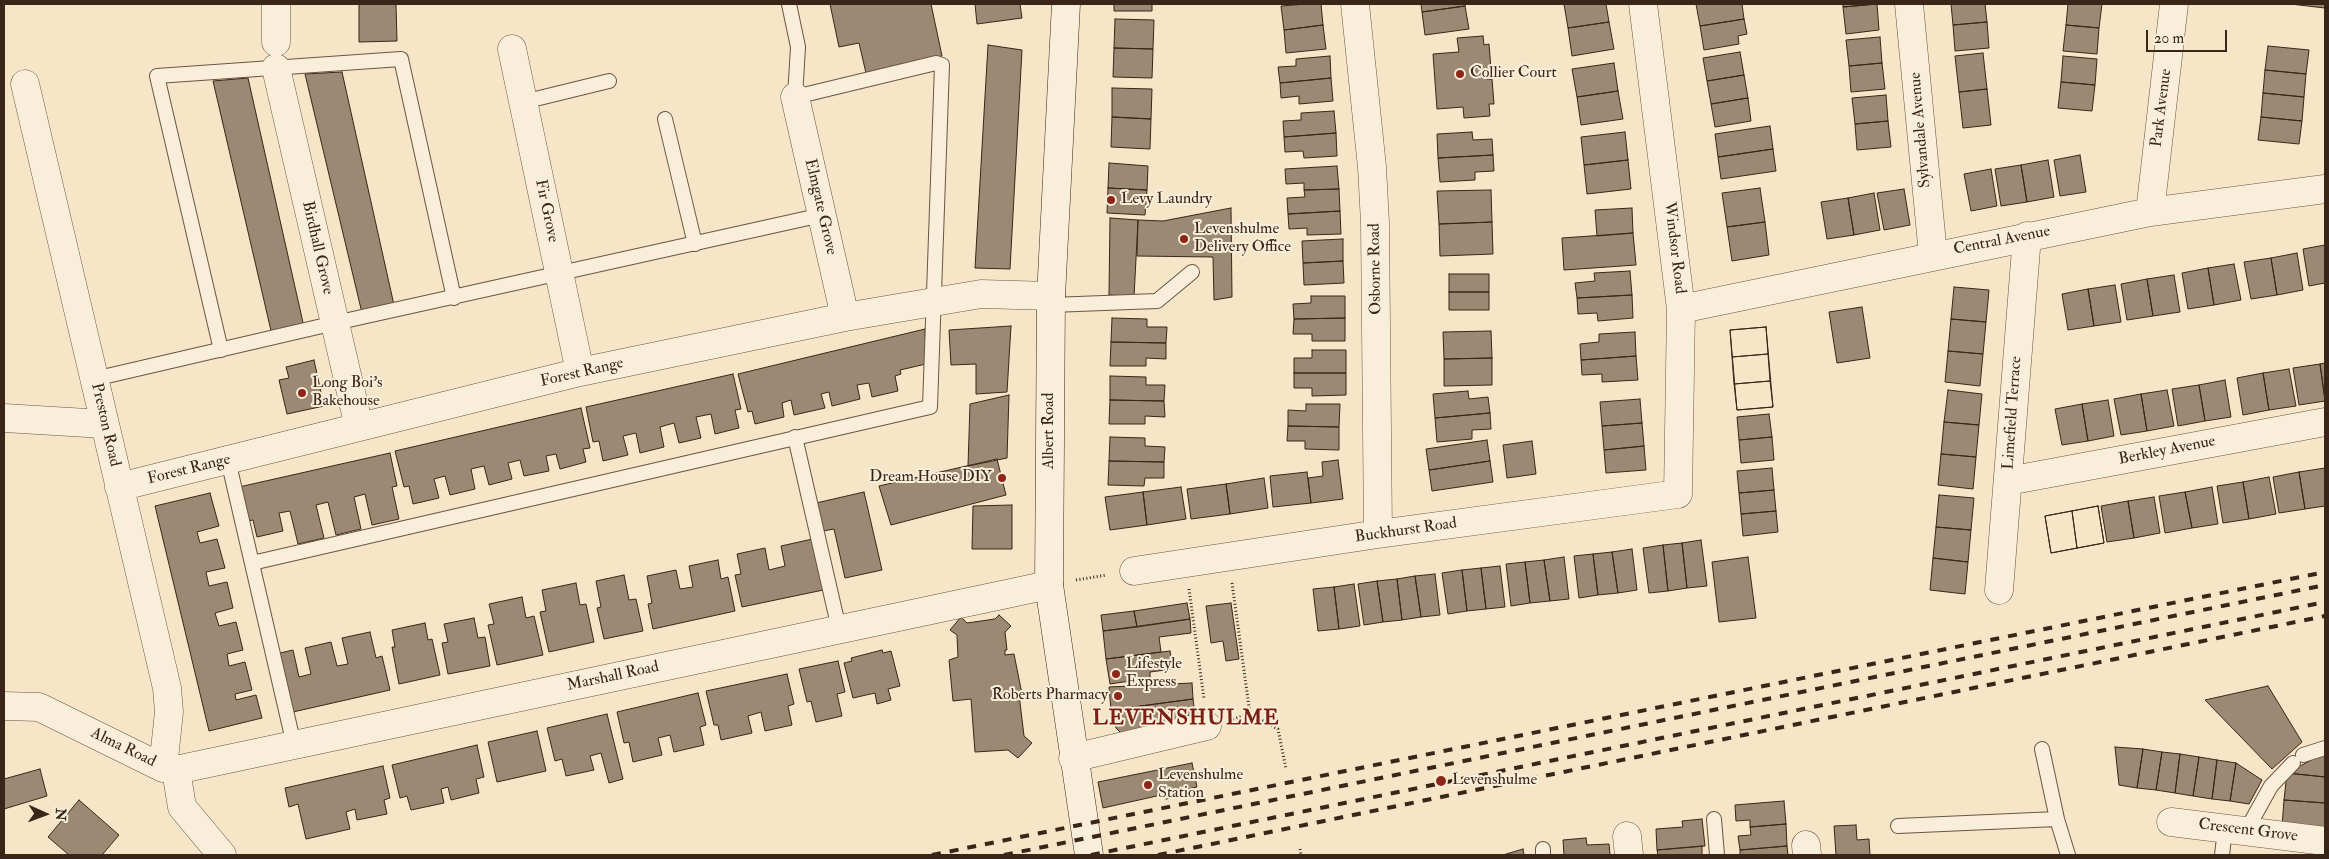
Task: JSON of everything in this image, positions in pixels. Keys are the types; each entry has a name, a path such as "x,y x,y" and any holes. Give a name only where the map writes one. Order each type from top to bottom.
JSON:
{"street":[{"name":"Birdhall Grove","path":"276,4 276,55 359,427"},
{"name":"Albert Road","path":"1066,4 1051,301 1049,584 1088,855"},
{"name":"Osborne Road","path":"1355,4 1376,223 1378,534"},
{"name":"Windsor Road","path":"1643,4 1681,309 1678,494"},
{"name":"Sylvandale Avenue","path":"1909,4 1933,255"},
{"name":"Park Avenue","path":"2150,212 2174,4"},
{"name":"Fir Grove","path":"512,49 580,372"},
{"name":"Preston Road","path":"25,84 169,701 170,769"},
{"name":"Elmgate Grove","path":"796,97 845,317"},
{"name":"Central Avenue","path":"1681,309 1933,255 2150,212 2325,189"},
{"name":"Limefield Terrace","path":"1999,590 2027,236"},
{"name":"Forest Range","path":"119,487 580,372 845,317 981,294 1051,301"},
{"path":"4,418 104,424"},
{"name":"Berkley Avenue","path":"2008,481 2325,422"},
{"name":"Buckhurst Road","path":"1134,571 1378,534 1678,494"},
{"name":"Marshall Road","path":"170,769 294,745 1049,584"},
{"name":"Alma Road","path":"4,706 39,707 170,769 182,808 222,855"},
{"path":"1073,758 1207,726"},
{"name":"Crescent Grove","path":"2171,822 2325,841"}],"lane":[{"path":"252,563 930,407 942,65 936,62 796,97 798,48 789,4"},
{"path":"221,350 157,76 276,55 401,59 454,298"},
{"path":"523,102 608,81"},
{"path":"665,119 694,244"},
{"path":"94,379 335,323 822,215"},
{"path":"1051,301 1157,301 1192,272"},
{"path":"795,438 839,629"},
{"path":"228,460 294,745"},
{"path":"2222,855 2236,830 2271,786 2298,759 2325,748"},
{"path":"2042,749 2057,819 2068,855"},
{"path":"1898,826 2057,819"},
{"path":"1714,820 1717,855"}],"path":[{"path":"1228,558 1250,714"},
{"path":"1186,563 1207,726 1250,714 1278,729 1286,769"},
{"path":"1049,584 1134,571"},
{"path":"1158,792 1164,791 1168,801"},
{"path":"1300,849 1301,855"}],"building":[{"path":"359,4 396,4 397,41 359,42"},
{"path":"830,4 931,4 942,56 866,73 859,43 839,47"},
{"path":"975,4 1020,4 1022,18 977,24"},
{"path":"1114,4 1152,4 1152,11 1114,11"},
{"path":"1321,4 1323,25 1284,30 1281,6"},
{"path":"1421,4 1465,4 1465,6 1422,12"},
{"path":"1564,4 1606,4 1609,22 1568,28"},
{"path":"1696,4 1742,4 1744,19 1700,26"},
{"path":"1843,4 1877,4 1843,7"},
{"path":"1877,4 1879,30 1846,34 1843,7"},
{"path":"1951,4 1985,4 1987,22 1953,25"},
{"path":"2068,4 2102,4 2099,28 2066,25"},
{"path":"2290,4 2325,4 2325,8"},
{"path":"1465,6 1469,29 1425,35 1422,12"},
{"path":"1115,19 1154,20 1153,49 1114,48"},
{"path":"1744,19 1747,34 1738,36 1739,44 1704,50 1700,26"},
{"path":"1609,22 1614,49 1572,56 1568,28"},
{"path":"1987,22 1989,48 1955,51 1953,25"},
{"path":"1323,25 1326,49 1286,53 1284,30"},
{"path":"2066,25 2099,28 2097,54 2063,51"},
{"name":"Collier Court","path":"1483,36 1484,45 1489,44 1491,69 1486,70 1487,79 1492,79 1494,104 1489,104 1490,116 1464,118 1463,107 1437,109 1433,54 1459,52 1457,38"},
{"path":"1880,37 1882,63 1849,66 1846,40"},
{"path":"988,45 1022,50 1010,269 975,268"},
{"path":"2268,46 2309,50 2306,74 2265,70"},
{"path":"1114,48 1153,49 1152,78 1113,77"},
{"path":"1740,52 1744,75 1707,81 1703,58"},
{"path":"1983,53 1987,89 1959,92 1955,56"},
{"path":"1330,56 1331,78 1280,83 1278,67 1296,66 1296,59"},
{"path":"2063,56 2097,59 2095,85 2061,82"},
{"path":"1614,63 1618,91 1577,97 1572,69"},
{"path":"1882,63 1885,89 1851,92 1849,66"},
{"path":"2265,70 2306,74 2304,97 2263,93"},
{"path":"342,72 394,305 362,313 305,74"},
{"path":"1744,75 1748,98 1711,104 1707,81"},
{"path":"248,78 304,327 272,335 213,81"},
{"path":"1331,78 1333,101 1299,104 1299,96 1281,98 1280,83"},
{"path":"2061,82 2095,85 2092,111 2058,108"},
{"path":"1112,88 1152,89 1151,119 1112,117"},
{"path":"1987,89 1991,125 1963,128 1959,92"},
{"path":"1618,91 1623,119 1581,125 1577,97"},
{"path":"2263,93 2304,97 2302,121 2261,117"},
{"path":"1886,95 1888,121 1855,124 1852,98"},
{"path":"1748,98 1751,121 1715,127 1711,104"},
{"path":"1334,111 1336,133 1284,137 1283,121 1301,120 1301,113"},
{"path":"1112,117 1151,119 1150,149 1111,147"},
{"path":"2261,117 2302,121 2299,144 2258,140"},
{"path":"1888,121 1891,147 1857,150 1855,124"},
{"path":"1770,126 1773,149 1718,157 1715,134"},
{"path":"1472,132 1473,140 1492,139 1493,155 1438,158 1437,134"},
{"path":"1625,132 1628,160 1584,165 1581,137"},
{"path":"1336,133 1337,156 1304,158 1303,151 1285,152 1284,137"},
{"path":"1773,149 1776,171 1721,179 1718,157"},
{"path":"1493,155 1494,171 1475,172 1475,180 1440,182 1438,158"},
{"path":"2080,155 2086,192 2060,196 2054,160"},
{"path":"1628,160 1631,189 1587,194 1584,165"},
{"path":"2048,160 2054,197 2027,202 2021,165"},
{"path":"1109,163 1148,166 1147,190 1108,188"},
{"path":"2021,165 2027,202 2001,206 1995,169"},
{"path":"1337,166 1339,189 1304,190 1304,183 1286,184 1285,169"},
{"path":"1991,169 1997,206 1971,211 1964,174"},
{"path":"1108,188 1147,190 1145,215 1107,213"},
{"path":"1760,188 1765,222 1727,227 1722,193"},
{"path":"1339,189 1340,211 1288,214 1287,198 1305,197 1304,190"},
{"path":"1904,189 1910,225 1884,230 1877,193"},
{"path":"1491,190 1492,222 1439,224 1437,191"},
{"path":"1874,193 1880,230 1854,235 1848,198"},
{"path":"1848,198 1854,235 1827,239 1821,202"},
{"name":"Levenshulme Delivery Office","path":"1231,208 1232,297 1214,300 1213,257 1137,256 1138,220 1163,221"},
{"path":"1632,208 1633,233 1597,236 1595,210"},
{"path":"1340,211 1341,234 1307,235 1307,228 1289,229 1288,214"},
{"path":"1110,218 1138,220 1134,297 1109,295"},
{"path":"1492,222 1493,254 1440,256 1439,224"},
{"path":"1765,222 1769,255 1732,261 1727,227"},
{"path":"1633,233 1636,265 1564,270 1562,238"},
{"path":"1343,239 1343,261 1303,263 1302,241"},
{"path":"2325,245 2325,283 2309,286 2303,249"},
{"path":"2297,253 2303,290 2277,295 2271,258"},
{"path":"2271,258 2277,295 2251,299 2244,262"},
{"path":"1343,261 1344,283 1304,285 1303,263"},
{"path":"2234,264 2241,300 2214,305 2208,268"},
{"path":"2208,268 2214,305 2188,309 2182,273"},
{"path":"1630,271 1632,295 1577,298 1575,283 1595,281 1594,273"},
{"path":"1449,274 1489,274 1489,292 1449,292"},
{"path":"2174,275 2180,312 2153,316 2147,279"},
{"path":"2147,279 2153,316 2127,320 2121,284"},
{"path":"2115,285 2121,322 2094,326 2088,289"},
{"path":"1954,287 1989,290 1986,322 1951,319"},
{"path":"2088,289 2094,326 2068,330 2062,294"},
{"path":"1449,292 1489,292 1489,310 1449,310"},
{"path":"1632,295 1633,318 1598,321 1597,313 1578,314 1577,298"},
{"path":"1311,296 1345,296 1345,318 1294,319 1293,304 1311,303"},
{"path":"1862,307 1870,358 1837,363 1829,312"},
{"path":"1112,318 1147,319 1147,327 1167,327 1166,343 1111,342"},
{"path":"1345,318 1345,341 1312,341 1312,334 1293,334 1294,319"},
{"path":"1951,319 1986,322 1983,354 1948,351"},
{"path":"1011,326 1007,392 976,394 976,364 951,365 949,330"},
{"path":"1766,327 1768,354 1732,357 1730,330"},
{"path":"1766,327 1773,407 1737,410 1730,330"},
{"path":"925,329 926,364 900,370 901,374 895,376 898,391 872,397 869,383 857,385 860,399 832,406 829,392 821,394 825,408 794,415 791,400 782,403 784,417 755,424 752,411 748,412 738,374"},
{"path":"1491,331 1492,358 1444,359 1443,332"},
{"path":"1635,332 1636,356 1581,360 1580,344 1599,342 1599,334"},
{"path":"1111,342 1166,343 1166,359 1146,358 1146,366 1110,366"},
{"path":"1312,350 1346,350 1346,373 1294,373 1294,358 1312,358"},
{"path":"1948,351 1983,354 1980,386 1945,382"},
{"path":"1768,354 1770,381 1734,384 1732,357"},
{"path":"1636,356 1638,380 1602,382 1602,374 1582,375 1581,360"},
{"path":"1492,358 1492,385 1444,386 1444,359"},
{"name":"Long Boi's Bakehouse","path":"314,360 324,406 287,414 279,380 289,378 286,367"},
{"path":"2325,363 2325,399 2320,364"},
{"path":"2320,364 2325,401 2299,405 2293,368"},
{"path":"2289,369 2296,406 2269,410 2263,373"},
{"path":"1294,373 1346,373 1346,395 1312,396 1312,388 1294,388"},
{"path":"2263,373 2269,410 2243,415 2237,378"},
{"path":"733,374 741,409 735,410 739,428 715,434 711,414 696,417 701,438 679,443 674,423 660,427 664,447 640,453 636,433 623,436 628,455 603,461 599,441 593,442 586,407"},
{"path":"1110,376 1146,377 1146,385 1165,385 1164,401 1110,400"},
{"path":"2225,380 2231,417 2205,421 2199,385"},
{"path":"1770,381 1773,407 1737,410 1734,384"},
{"path":"2199,385 2205,421 2178,426 2172,389"},
{"path":"1948,390 1982,394 1979,425 1944,422"},
{"path":"2167,390 2174,426 2147,431 2141,394"},
{"path":"1468,391 1469,399 1488,397 1490,413 1435,418 1433,394"},
{"path":"2141,394 2147,431 2121,435 2114,399"},
{"path":"1009,395 1007,458 968,466 970,404"},
{"path":"1640,399 1642,423 1602,426 1600,402"},
{"path":"1110,400 1164,401 1165,417 1145,416 1145,424 1109,424"},
{"path":"2108,400 2114,436 2088,441 2082,404"},
{"path":"1306,404 1340,404 1339,427 1288,426 1288,410 1306,411"},
{"path":"2082,404 2088,441 2062,445 2055,409"},
{"path":"581,408 590,448 583,449 586,462 560,469 556,454 546,456 549,471 524,476 520,460 508,463 512,479 489,485 484,466 471,469 475,489 450,495 445,476 434,479 439,498 413,504 409,486 404,487 395,451"},
{"path":"1490,413 1491,429 1472,430 1472,439 1437,442 1435,418"},
{"path":"1769,414 1772,437 1739,440 1737,417"},
{"path":"1944,422 1979,425 1976,457 1941,454"},
{"path":"1642,423 1644,446 1604,450 1602,426"},
{"path":"1288,426 1339,427 1339,450 1305,449 1305,441 1287,441"},
{"path":"1110,437 1145,438 1145,446 1165,447 1164,462 1109,461"},
{"path":"1772,437 1774,460 1741,463 1739,440"},
{"path":"1487,440 1490,461 1429,470 1426,449"},
{"path":"1532,441 1536,474 1507,478 1503,445"},
{"path":"1644,446 1646,470 1606,473 1604,450"},
{"path":"390,453 397,486 392,487 399,519 372,525 365,494 354,497 361,529 336,535 328,502 316,505 324,538 298,544 290,511 279,513 283,531 257,537 253,520 247,521 239,487"},
{"path":"1941,454 1976,457 1973,489 1938,485"},
{"path":"997,459 1006,495 891,525 879,486"},
{"path":"1338,460 1343,499 1311,503 1308,478 1323,476 1322,462"},
{"path":"1109,461 1164,462 1164,478 1145,478 1144,486 1108,485"},
{"path":"1490,461 1493,482 1432,491 1429,470"},
{"path":"1772,468 1774,490 1739,493 1737,471"},
{"path":"2325,468 2325,506 2305,509 2299,472"},
{"path":"1307,472 1311,503 1273,507 1270,476"},
{"path":"2299,472 2305,509 2279,513 2273,477"},
{"path":"2269,477 2276,514 2249,519 2243,482"},
{"path":"1264,478 1268,508 1230,514 1226,484"},
{"path":"2243,482 2249,519 2223,523 2217,486"},
{"path":"1226,484 1230,514 1191,519 1187,489"},
{"path":"1181,487 1186,519 1147,525 1143,492"},
{"path":"2212,487 2218,524 2192,528 2185,492"},
{"path":"1774,490 1776,511 1741,514 1739,493"},
{"path":"864,492 882,570 845,578 834,529 823,531 816,503"},
{"path":"1143,492 1147,525 1110,530 1105,497"},
{"path":"2185,492 2192,528 2165,533 2159,496"},
{"path":"210,493 219,526 197,532 200,543 217,539 225,568 206,572 209,586 227,582 233,608 215,613 219,626 236,622 243,650 227,654 229,666 245,662 252,690 235,694 236,700 256,695 262,718 209,731 155,506"},
{"path":"1939,495 1974,498 1971,530 1936,527"},
{"path":"2154,497 2160,533 2134,538 2128,501"},
{"path":"2128,501 2134,538 2107,542 2101,506"},
{"path":"1012,505 1012,549 972,549 973,506"},
{"path":"2098,506 2104,543 2077,548 2072,511"},
{"path":"2098,506 2104,543 2051,553 2045,516"},
{"path":"1776,511 1778,532 1743,536 1741,514"},
{"path":"2072,511 2077,548 2051,553 2045,516"},
{"path":"1936,527 1971,530 1968,562 1933,558"},
{"path":"817,538 828,589 742,607 735,575 741,574 737,554 765,548 769,570 785,566 781,546"},
{"path":"1701,540 1707,586 1687,588 1682,543"},
{"path":"1682,543 1687,588 1668,591 1663,545"},
{"path":"1663,545 1668,591 1649,593 1643,548"},
{"path":"1632,549 1637,590 1618,593 1612,552"},
{"path":"1612,552 1618,593 1598,595 1593,554"},
{"path":"1593,554 1598,595 1579,598 1574,556"},
{"path":"1564,557 1569,599 1550,601 1544,560"},
{"path":"1748,557 1756,618 1719,622 1712,562"},
{"path":"1933,558 1968,562 1965,594 1930,590"},
{"path":"718,560 721,579 728,577 735,611 653,629 648,604 652,603 647,576 676,570 680,589 693,587 689,566"},
{"path":"1544,560 1550,601 1530,603 1525,562"},
{"path":"1525,562 1530,603 1511,606 1506,564"},
{"path":"1500,566 1505,607 1486,609 1481,568"},
{"path":"1481,568 1486,609 1467,611 1462,570"},
{"path":"1462,570 1467,611 1448,614 1442,573"},
{"path":"1435,574 1440,615 1421,617 1415,576"},
{"path":"624,575 629,600 636,599 643,631 604,639 597,608 601,607 596,581"},
{"path":"1415,576 1421,617 1402,620 1397,579"},
{"path":"1397,579 1402,620 1383,622 1377,581"},
{"path":"1377,581 1383,622 1364,625 1358,584"},
{"path":"576,583 580,605 586,604 594,642 549,652 540,612 546,611 542,590"},
{"path":"1354,584 1360,626 1339,629 1334,587"},
{"path":"1334,587 1339,629 1318,631 1313,589"},
{"path":"522,597 526,618 534,616 543,655 497,665 488,625 494,624 489,604"},
{"path":"1187,603 1190,619 1137,627 1134,611"},
{"path":"1231,603 1239,659 1226,661 1223,641 1211,643 1206,606"},
{"path":"1134,611 1137,627 1103,631 1101,615"},
{"path":"999,615 1011,626 1005,632 1007,650 1005,650 1005,655 1014,654 1022,694 1019,694 1024,736 1032,743 1018,758 1008,750 975,752 971,699 953,701 949,660 958,657 957,635 950,630 961,617 967,623 995,619"},
{"path":"474,618 478,638 485,637 490,666 448,674 442,643 448,642 444,624"},
{"path":"1190,619 1191,633 1159,637 1161,652 1106,659 1103,631"},
{"path":"425,623 428,640 432,639 440,675 399,684 392,647 395,647 392,630"},
{"path":"370,632 376,658 382,656 390,690 293,712 280,653 293,650 299,677 311,674 305,648 331,642 337,666 348,664 342,638"},
{"path":"882,650 883,653 891,651 900,686 888,689 891,700 877,704 875,693 853,698 844,663 852,661 851,658"},
{"path":"1170,651 1173,669 1150,672 1150,678 1110,684 1106,659"},
{"path":"838,661 845,692 837,694 842,716 816,722 811,701 807,702 799,669"},
{"path":"787,674 794,704 788,706 792,725 765,731 761,712 748,716 752,733 721,740 718,725 714,725 706,691"},
{"path":"1192,683 1193,699 1111,710 1109,687"},
{"path":"2268,686 2302,742 2272,769 2205,700"},
{"path":"698,693 706,725 700,727 704,745 674,752 670,735 658,738 662,755 633,762 629,742 624,743 617,712"},
{"path":"1193,699 1195,714 1123,735 1116,728 1111,710"},
{"path":"607,714 623,779 609,783 601,753 590,756 594,770 566,776 562,759 555,761 547,728"},
{"path":"537,731 546,771 497,782 488,742"},
{"path":"477,745 484,777 476,779 479,793 451,800 448,787 441,789 444,803 411,810 407,796 400,798 392,765"},
{"path":"2115,747 2143,749 2137,788 2119,785"},
{"path":"2143,749 2162,752 2156,790 2137,788"},
{"path":"2162,752 2180,754 2175,793 2156,790"},
{"path":"2180,754 2199,757 2193,796 2175,793"},
{"path":"2325,754 2325,777 2287,773 2313,759"},
{"path":"2199,757 2217,760 2212,799 2193,796"},
{"path":"2217,760 2236,763 2230,801 2212,799"},
{"name":"Levenshulme Station","path":"1192,763 1197,787 1103,808 1098,782"},
{"path":"2236,763 2262,780 2249,804 2230,801"},
{"path":"383,766 390,798 384,800 387,814 357,820 355,809 346,812 350,829 306,839 298,804 289,807 285,788"},
{"path":"40,769 47,796 4,809 4,779"},
{"path":"2287,773 2325,777 2325,803 2284,800"},
{"path":"79,800 119,835 102,855 69,855 48,837"},
{"path":"2284,800 2325,803 2325,829 2282,826"},
{"path":"1784,801 1786,824 1750,827 1750,820 1736,821 1735,805"},
{"path":"1702,819 1705,846 1657,850 1656,829 1683,827 1682,821"},
{"path":"1786,824 1787,846 1740,850 1738,836 1751,835 1750,827"},
{"path":"1856,825 1857,840 1869,839 1870,855 1836,855 1834,826"},
{"path":"1586,838 1587,845 1609,844 1610,855 1564,855 1563,840"},
{"path":"1702,846 1702,855 1658,855 1657,850"},
{"path":"1787,846 1788,855 1740,855 1740,850"},
{"path":"1523,849 1524,855 1503,855"}],"railway":[{"path":"932,855 2325,572"},
{"path":"1004,855 2325,585"},
{"path":"1091,855 2325,602"},
{"path":"1158,855 2325,616"}],"place":[{"name":"Collier Court","path":"1460,74"},
{"name":"Levy Laundry","path":"1111,200"},
{"name":"Levenshulme Delivery Office","path":"1184,239"},
{"name":"Long Boi's Bakehouse","path":"302,393"},
{"name":"Dream House DIY","path":"1002,478"},
{"name":"Lifestyle Express","path":"1116,674"},
{"name":"Roberts Pharmacy","path":"1118,696"},
{"name":"Levenshulme","path":"1441,781"},
{"name":"Levenshulme Station","path":"1148,785"}],"district":[{"name":"LEVENSHULME","path":"1186,719"}]}
